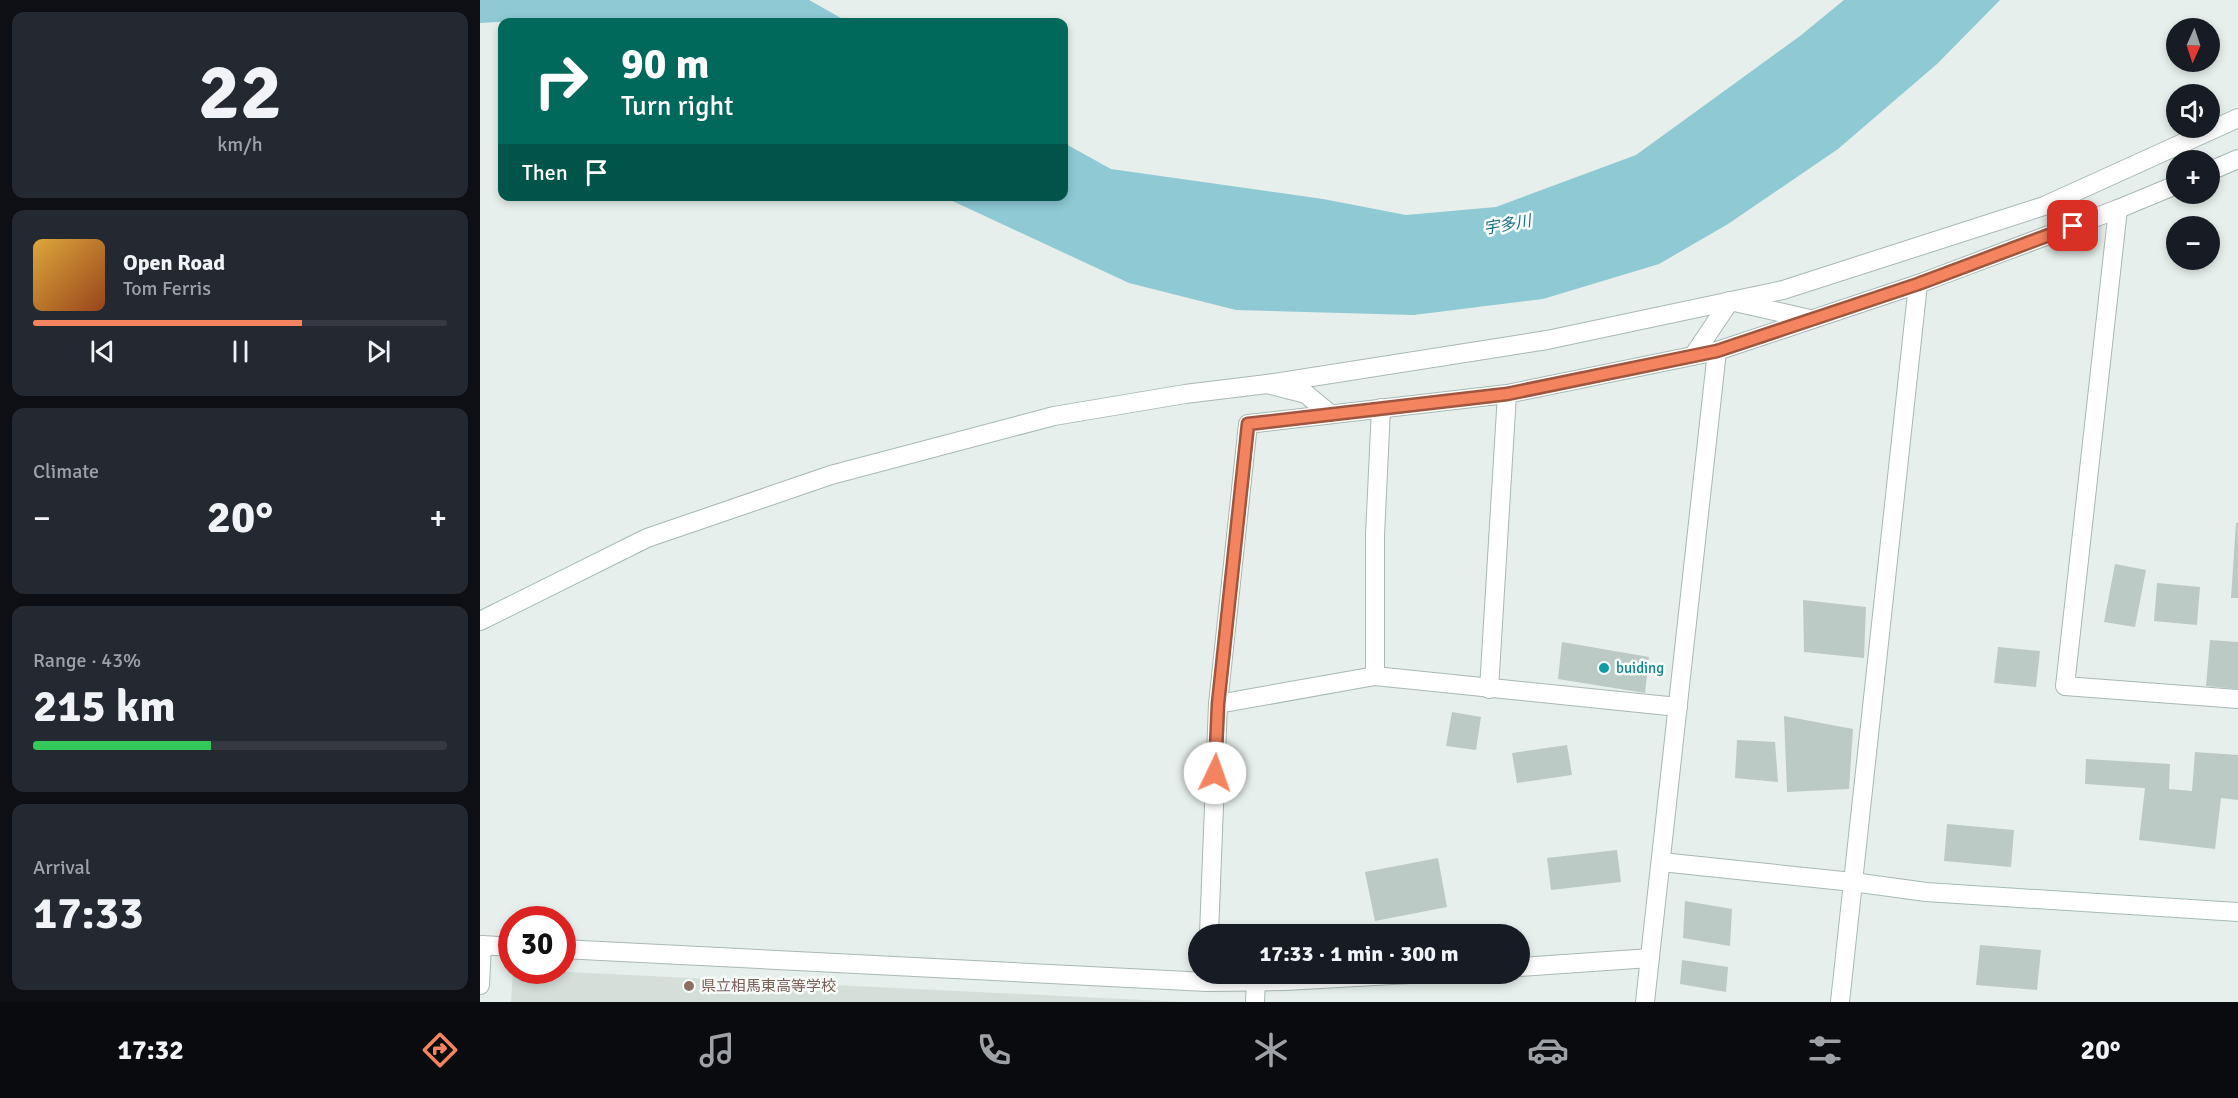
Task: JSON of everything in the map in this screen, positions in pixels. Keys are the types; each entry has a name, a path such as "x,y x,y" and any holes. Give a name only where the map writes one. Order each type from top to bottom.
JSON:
{"street":[{"path":"480,621 646,538 831,475 1054,416 1547,340 1783,290 2044,206 2238,118"},
{"path":"2220,167 2238,159"},
{"path":"1209,924 1218,704 1248,424 1507,394 1717,351 1918,284 2166,189"},
{"path":"2118,209 2065,686 2238,699"},
{"path":"1840,1002 1918,284"},
{"path":"1730,302 1812,320"},
{"path":"1693,356 1730,302"},
{"path":"1645,1002 1717,351"},
{"path":"1267,384 1306,394 1330,414"},
{"path":"1489,689 1507,394"},
{"path":"1375,676 1375,535 1381,408"},
{"path":"1218,704 1375,676 1678,707"},
{"path":"1661,862 1926,892 2238,912"},
{"path":"480,985 482,945 498,946"},
{"path":"576,950 1188,977"},
{"path":"1530,966 1650,958"},
{"path":"1255,1002 1256,984"}],"shaded area":[{"name":"県立相馬東高等学校","path":"576,972 1185,1002 511,1002 512,984 576,984"}],"water":[{"path":"480,0 809,0 841,18 498,18 498,22 480,23"},
{"name":"宇多川","path":"1844,0 2000,0 1937,64 1838,149 1728,224 1659,264 1543,299 1414,315 1236,310 1129,283 953,201 1068,201 1068,145 1111,169 1323,199 1406,215 1496,207 1636,155 1800,36"}],"building":[{"path":"2236,523 2238,523 2238,598 2231,598"},
{"path":"2115,564 2146,570 2135,627 2104,622"},
{"path":"2157,583 2200,587 2197,625 2154,621"},
{"path":"1803,600 1866,607 1864,658 1804,652"},
{"path":"2210,640 2238,642 2238,689 2206,686"},
{"name":"buiding","path":"1562,642 1649,657 1645,693 1558,679"},
{"path":"1998,647 2040,651 2036,687 1994,683"},
{"path":"1452,712 1481,717 1476,750 1446,746"},
{"path":"1784,716 1853,729 1849,789 1787,792"},
{"path":"1737,740 1775,742 1778,782 1735,778"},
{"path":"1567,745 1572,775 1517,783 1512,753"},
{"path":"2195,752 2238,755 2238,800 2221,798 2215,849 2139,840 2145,788 2085,784 2086,759 2170,764 2169,789 2192,791"},
{"path":"1947,824 2014,830 2011,867 1944,861"},
{"path":"1617,850 1621,882 1551,890 1547,858"},
{"path":"1438,858 1447,907 1375,921 1365,872"},
{"path":"1685,901 1732,909 1730,946 1683,938"},
{"path":"1980,945 2041,950 2037,990 1976,985"},
{"path":"1682,960 1728,967 1726,992 1680,984"}],"place":[{"name":"buiding","path":"1604,668"},
{"name":"県立相馬東高等学校","path":"689,986"}],"route":[{"path":"1215,773 1218,704 1248,424 1507,394 1717,351 1918,284 2073,226"}]}
